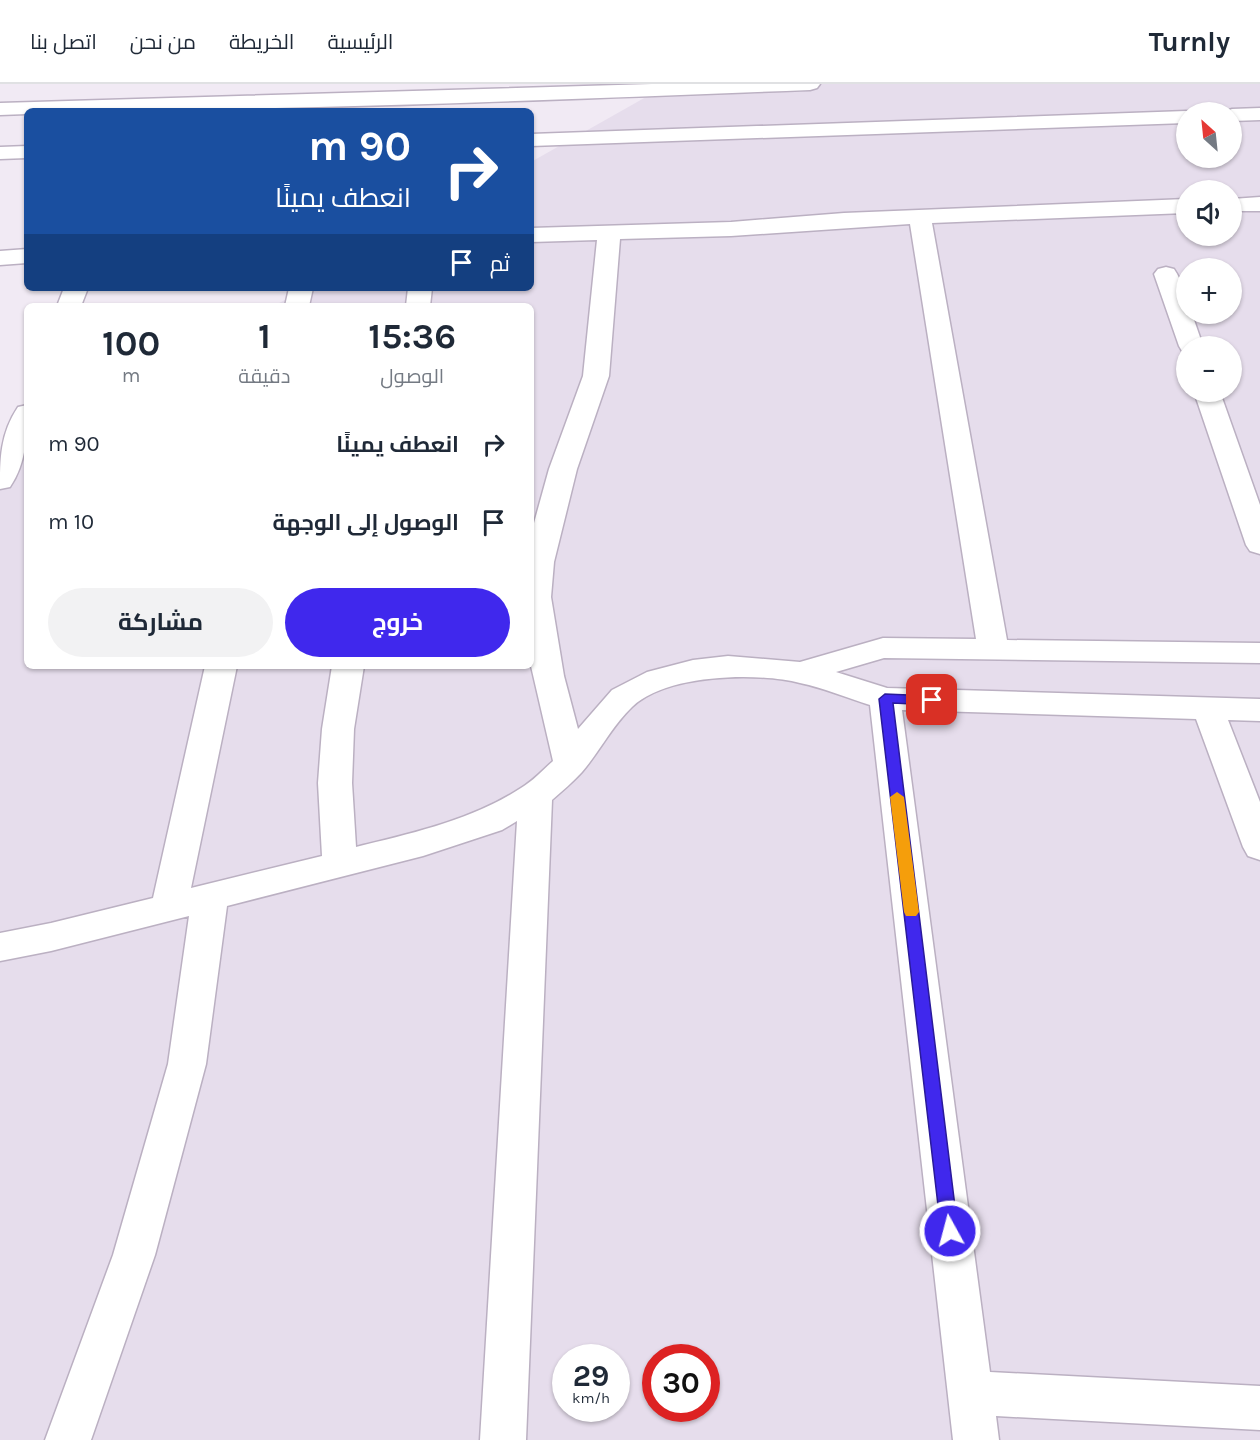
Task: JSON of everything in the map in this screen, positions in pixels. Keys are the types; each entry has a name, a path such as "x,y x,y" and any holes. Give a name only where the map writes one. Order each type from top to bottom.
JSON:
{"street":[{"path":"38,108 462,97 810,84"},
{"path":"0,109 24,108"},
{"path":"1242,115 1260,114"},
{"path":"534,140 1176,117"},
{"path":"0,153 24,152"},
{"path":"1242,205 1260,204"},
{"path":"534,235 731,229 822,221 1176,206"},
{"path":"920,217 993,649"},
{"path":"570,764 548,676 536,597 539,562 562,469 596,376 609,233"},
{"path":"0,258 24,256"},
{"path":"1166,274 1188,336"},
{"path":"1210,402 1260,545"},
{"path":"0,481 24,420"},
{"path":"801,672 883,648 1260,653"},
{"path":"0,947 423,843 490,821 535,796 570,764 597,726 623,697 658,679 693,670 728,666 801,672 885,699 1260,710"},
{"path":"169,907 220,669"},
{"path":"340,864 335,783 338,729 348,669"},
{"path":"885,699 976,1440"},
{"path":"1208,709 1260,847"},
{"path":"503,1440 535,796"},
{"path":"68,1440 134,1255 187,1064 210,896"},
{"path":"969,1393 1260,1408"}],"shaded area":[{"path":"669,84 1260,84 1260,1440 0,1440 0,460 24,447 24,669 534,669 534,303 279,303 301,291 534,291 534,160"}],"slow traffic":[{"path":"897,797 911,912"}],"route":[{"path":"932,700 885,699 950,1231"}]}
